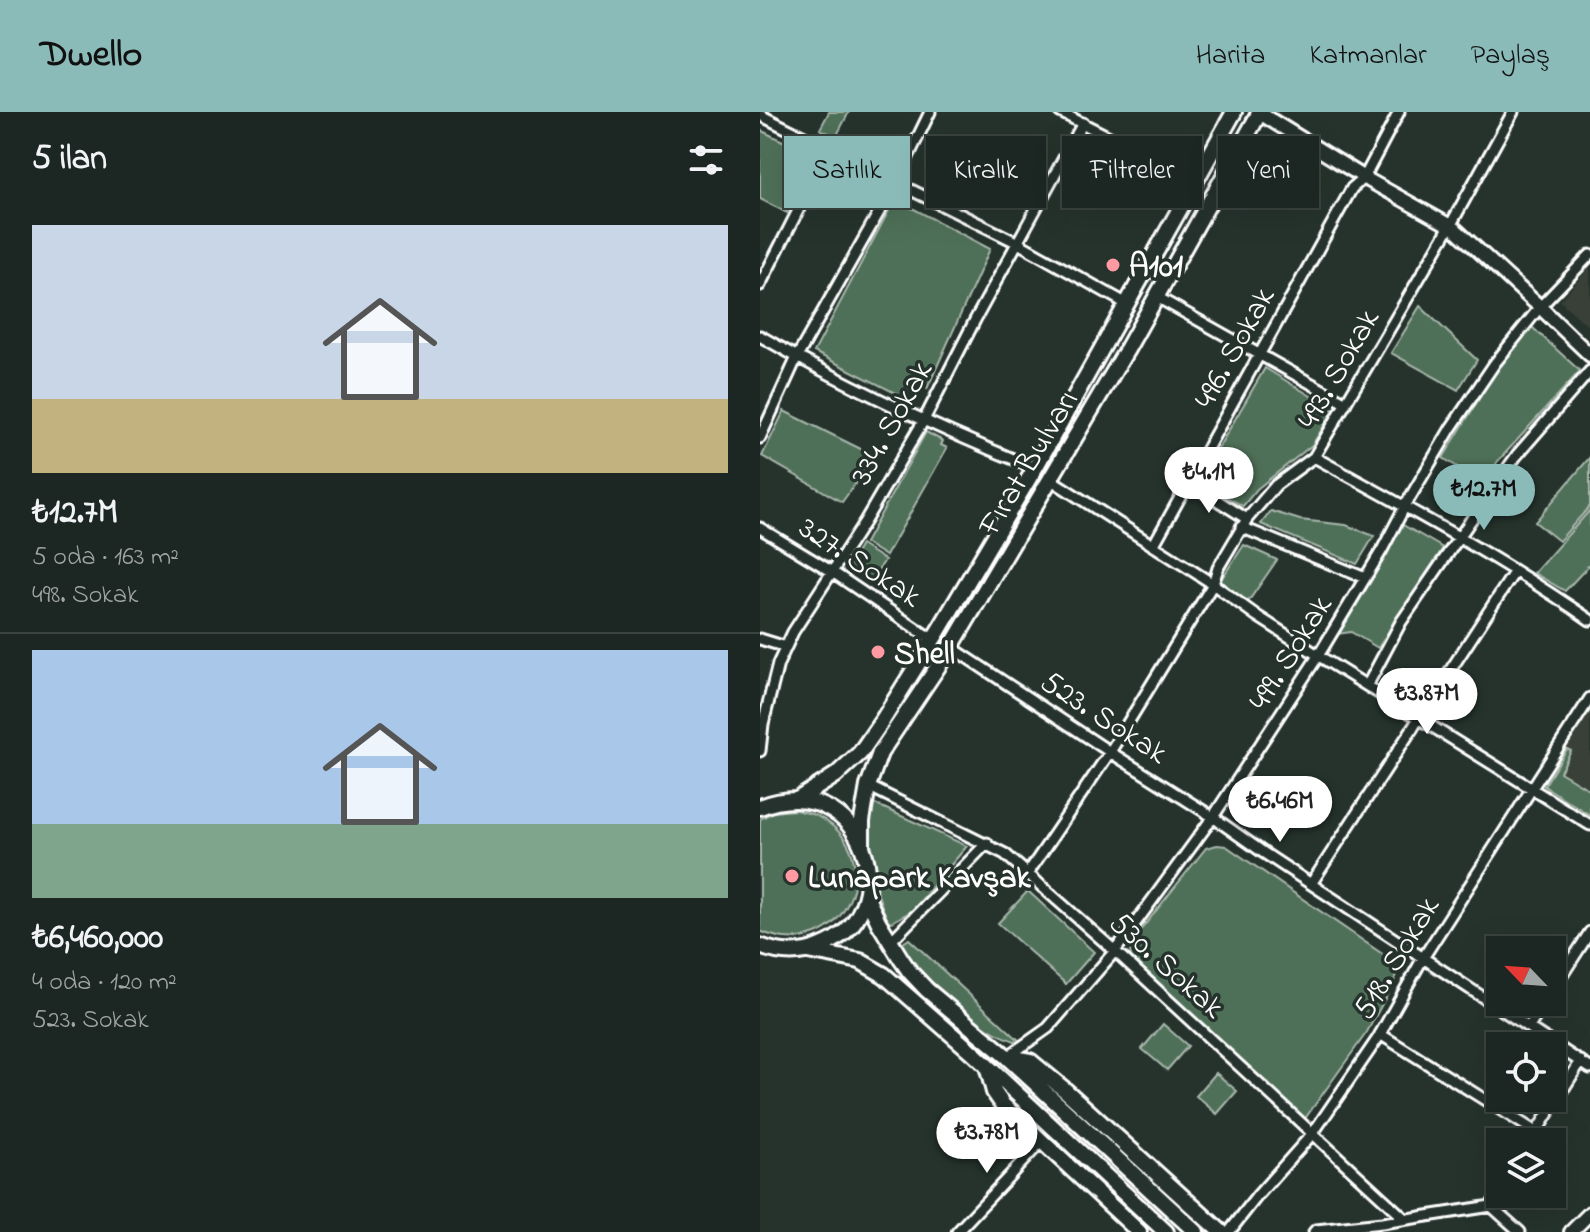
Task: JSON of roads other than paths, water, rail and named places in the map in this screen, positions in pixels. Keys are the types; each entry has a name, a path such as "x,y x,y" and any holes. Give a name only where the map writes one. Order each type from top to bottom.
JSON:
{"main road":[{"name":"Fırat Bulvarı","path":"1202,170 1234,112"},
{"name":"Fırat Bulvarı","path":"866,896 869,879 862,845 862,821 868,786 880,753 951,647 1157,297 1259,112"},
{"name":"Fırat Bulvarı","path":"797,800 836,775 868,742 933,640 1035,468 1181,208"},
{"path":"868,742 867,756 880,753"},
{"path":"765,803 797,800 813,803 835,814 853,831 862,845"},
{"path":"866,896 890,942 910,972 927,990 1007,1057 1196,1232"},
{"path":"760,947 793,953 828,944 845,932 858,915 866,896"},
{"path":"808,951 860,961 884,975 1166,1232"},
{"path":"1007,1057 1030,1061 1221,1232"},
{"path":"987,1066 994,1092 1003,1105 1133,1230"}],"street":[{"path":"910,153 930,112"},
{"path":"1060,112 1108,136"},
{"path":"1259,112 1364,178 1450,226 1590,355"},
{"name":"496. Sokak","path":"1153,546 1352,188 1364,178 1399,112"},
{"path":"1500,112 1511,115"},
{"path":"766,115 804,136"},
{"name":"493. Sokak","path":"1028,873 1110,752 1213,584 1218,568 1244,523 1276,485 1314,457 1450,226 1511,115"},
{"name":"334. Sokak","path":"760,751 763,724 778,664 793,632 865,521 924,420 1083,123"},
{"path":"910,189 1018,243 1127,304"},
{"path":"760,285 799,208"},
{"path":"760,438 797,357 881,208"},
{"name":"499. Sokak","path":"1007,1057 1048,1028 1115,951 1213,817 1318,656 1451,428 1495,363 1540,307 1590,255"},
{"path":"1157,297 1346,403"},
{"path":"760,336 877,398 1035,468"},
{"path":"1367,686 1401,622 1517,455 1590,371"},
{"path":"1314,457 1460,538 1590,620"},
{"path":"1050,479 1318,656 1590,825"},
{"path":"1188,482 1244,523 1365,578"},
{"name":"327. Sokak","path":"760,528 831,571 933,640"},
{"path":"1311,884 1515,571"},
{"path":"760,639 786,647"},
{"name":"523. Sokak","path":"951,647 1590,1068"},
{"name":"518. Sokak","path":"1229,1232 1313,1133 1380,1034 1423,958 1590,698"},
{"name":"530. Sokak","path":"868,786 1005,854 1115,951 1405,1219"},
{"path":"890,942 987,843"},
{"path":"1566,969 1590,932"},
{"path":"1529,1027 1536,1016"},
{"path":"1380,1034 1530,1128"},
{"path":"1539,1128 1581,1061"},
{"path":"957,1232 1042,1141"},
{"path":"1314,1232 1486,1207"},
{"path":"1493,1208 1520,1232"},
{"path":"1571,1232 1590,1213"}],"place":[{"name":"A101","path":"1113,265"},
{"name":"Shell","path":"878,652"},
{"name":"Lunapark Kavşak","path":"792,876"}]}
